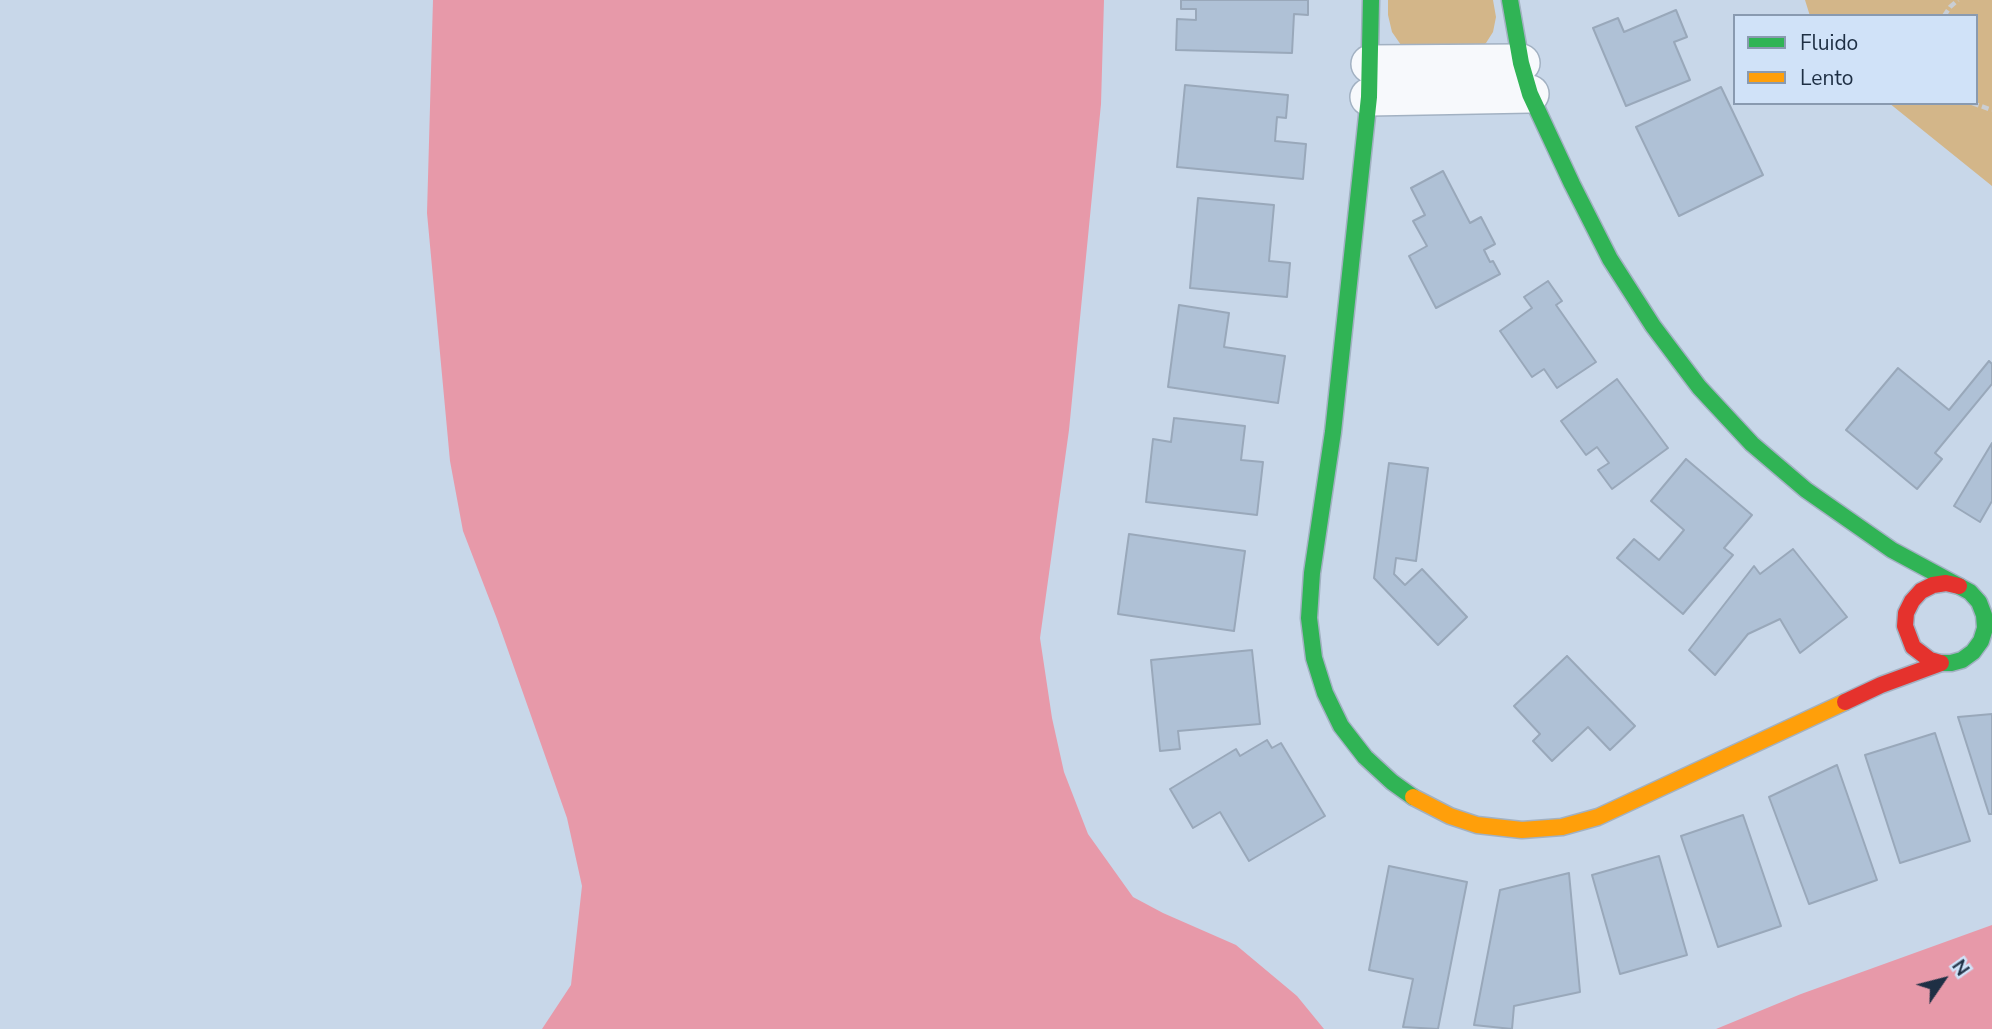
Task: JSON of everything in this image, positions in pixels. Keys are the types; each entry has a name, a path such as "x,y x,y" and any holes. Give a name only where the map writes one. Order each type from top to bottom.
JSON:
{"street":[{"path":"1371,0 1369,81 1335,418 1312,573 1309,618 1314,658 1325,693 1341,726 1365,757 1400,788 1450,816 1478,825 1522,830 1562,827 1598,817 1881,685 1965,657 1973,652 1981,641 1985,628 1984,615 1974,595 1892,550 1797,483 1752,444 1699,387 1653,326 1610,259 1572,184 1525,78 1510,0"},
{"path":"1369,81 1525,78"},
{"path":"1892,550 1904,590 1906,632 1913,647 1930,660 1965,657"},
{"path":"1881,685 1904,650 1906,613 1912,600 1921,591 1946,583 1974,595"}],"path":[{"path":"1945,14 1958,0"}],"shaded area":[{"path":"433,0 1104,0 1101,104 1069,430 1040,638 1052,718 1064,772 1088,834 1133,897 1236,945 1297,996 1324,1029 542,1029 571,985 582,886 567,818 463,531 450,461 427,213"},
{"path":"1388,0 1493,0 1496,17 1493,32 1486,43 1474,52 1415,53 1401,45 1392,32"},
{"path":"1805,0 1992,0 1992,186 1891,105 1978,105 1978,14 1809,14"},
{"path":"1992,925 1992,1029 1716,1029 1801,994"}],"building":[{"path":"1181,0 1308,0 1308,15 1294,14 1292,53 1176,50 1177,19 1196,20 1196,9 1181,9"},
{"path":"1676,10 1687,37 1674,42 1690,80 1626,106 1593,28 1618,18 1624,32"},
{"path":"1185,85 1288,95 1286,118 1277,117 1275,141 1306,144 1303,179 1177,167"},
{"path":"1721,87 1763,175 1679,216 1636,127"},
{"path":"1443,171 1470,223 1481,217 1495,244 1484,250 1500,274 1436,308 1409,256 1427,246 1413,221 1425,215 1411,188"},
{"path":"1198,198 1274,205 1269,261 1290,263 1287,297 1190,288"},
{"path":"1548,281 1562,301 1556,305 1596,362 1557,388 1544,369 1532,377 1500,331 1532,308 1524,297"},
{"path":"1179,305 1229,313 1224,347 1285,356 1278,403 1168,387"},
{"path":"1989,361 1992,364 1992,384 1935,453 1942,459 1917,489 1846,430 1898,368 1949,410"},
{"path":"1617,379 1668,448 1612,489 1598,470 1609,463 1597,447 1586,455 1561,421"},
{"path":"1174,418 1245,426 1241,460 1263,462 1257,515 1146,502 1153,439 1171,442"},
{"path":"1992,443 1992,501 1980,522 1954,506"},
{"path":"1686,459 1752,515 1724,548 1733,555 1683,614 1617,558 1634,539 1659,560 1684,530 1651,501"},
{"path":"1389,463 1428,468 1416,561 1396,558 1394,574 1405,585 1422,569 1467,617 1438,645 1374,578"},
{"path":"1129,534 1245,551 1234,631 1118,614"},
{"path":"1793,549 1847,617 1800,653 1780,619 1748,634 1715,675 1689,650 1754,566 1760,574"},
{"path":"1252,650 1260,724 1178,731 1180,749 1160,751 1151,660"},
{"path":"1567,656 1635,726 1610,750 1588,727 1552,761 1533,741 1540,734 1514,706"},
{"path":"1992,714 1992,814 1989,814 1958,717"},
{"path":"1935,733 1970,841 1900,863 1865,755"},
{"path":"1267,740 1272,748 1281,743 1325,816 1249,861 1220,812 1193,828 1170,789 1236,749 1240,756"},
{"path":"1837,765 1877,880 1809,904 1769,797"},
{"path":"1743,815 1781,926 1718,947 1681,836"},
{"path":"1659,856 1687,955 1620,974 1592,875"},
{"path":"1389,866 1467,882 1438,1029 1403,1027 1413,979 1369,970"},
{"path":"1569,873 1580,992 1514,1006 1512,1029 1474,1025 1500,890"}],"traffic: fast":[{"path":"1371,0 1369,97 1333,432 1312,573 1309,618 1314,658 1325,693 1341,726 1365,757 1413,797"},
{"path":"1510,0 1521,63 1530,94 1572,184 1610,259 1653,326 1699,387 1752,444 1806,490 1892,550 1970,592 1979,602 1985,628 1981,641 1973,652 1962,660 1940,663"}],"traffic: slow":[{"path":"1413,797 1450,816 1477,825 1522,830 1562,827 1598,817 1845,702"}],"traffic: jam":[{"path":"1940,663 1930,660 1913,647 1905,626 1906,613 1921,591 1946,583 1959,586"},
{"path":"1845,702 1881,685 1941,663"}]}
